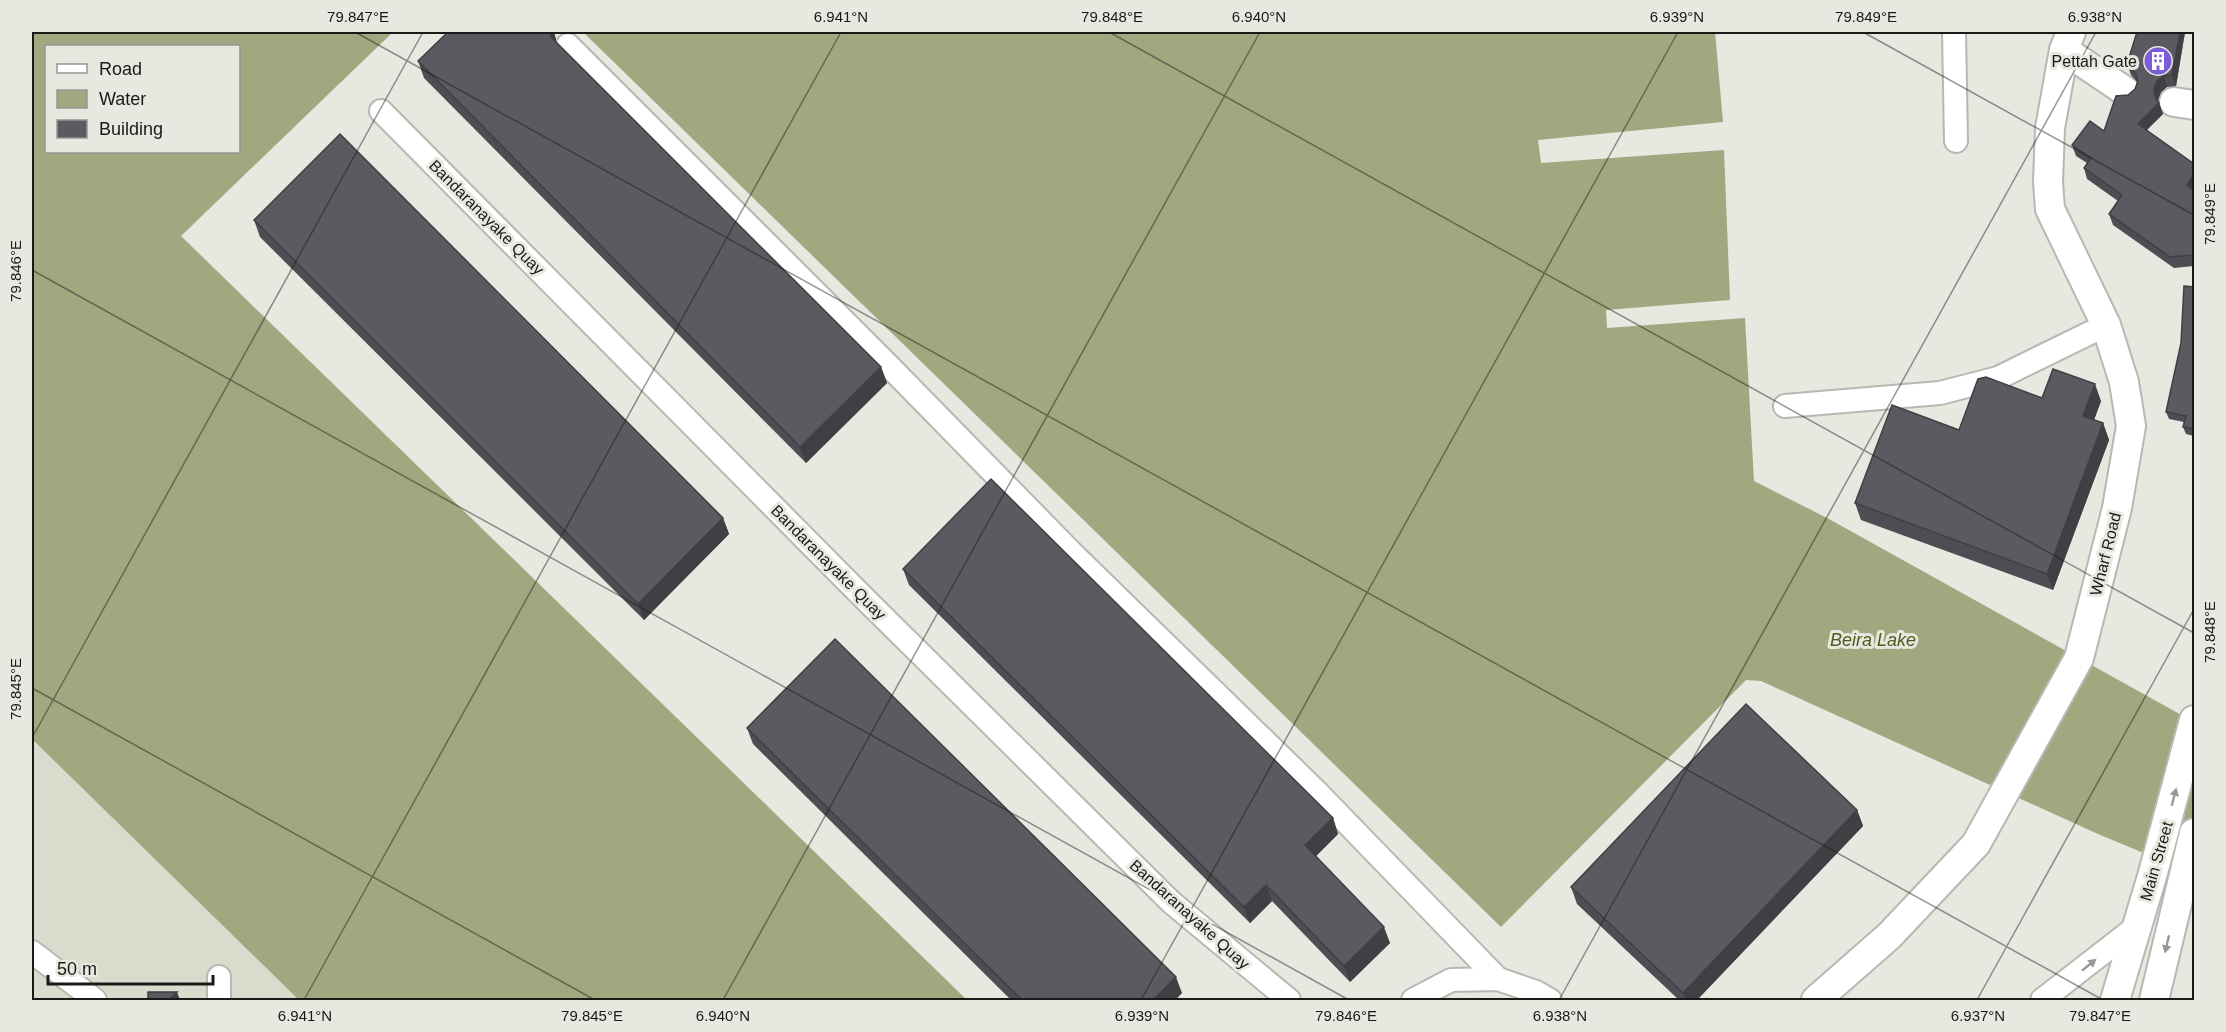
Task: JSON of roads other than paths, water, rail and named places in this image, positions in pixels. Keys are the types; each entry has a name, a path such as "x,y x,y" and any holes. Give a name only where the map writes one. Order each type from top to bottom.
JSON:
{"main road":[{"path":"2068,41 2125,91"},
{"name":"Wharf Road","path":"1816,1000 1889,936 1976,844 2079,658 2117,508 2130,426 2124,382 2106,325 2050,209 2048,182 2050,128 2068,41"},
{"name":"Main Street","path":"2115,1000 2153,873 2194,720"},
{"name":"Main Street","path":"2160,994 2180,888 2194,833"}],"street":[{"path":"1954,32 1956,141"},
{"path":"568,45 1070,551 1315,790 1498,979"},
{"name":"Bandaranayake Quay","path":"381,111 861,595 1171,902 1289,1000"},
{"path":"1785,406 1940,393 1998,378 2106,325"},
{"path":"2042,1000 2136,927"},
{"path":"32,952 95,1000"},
{"path":"219,977 219,1000"},
{"path":"1413,1000 1450,980 1498,979 1536,992 1550,1000"}],"water":[{"path":"32,32 393,32 181,236 967,1000 299,1000 32,739"},
{"name":"Beira Lake","path":"583,32 1715,32 1723,122 1538,140 1541,163 1724,150 1730,300 1606,310 1607,328 1745,318 1754,481 1829,519 2194,722 2194,874 2098,834 1761,681 1746,680 1501,927"}],"place":[{"name":"Pettah Gate","path":"2158,61"}]}
